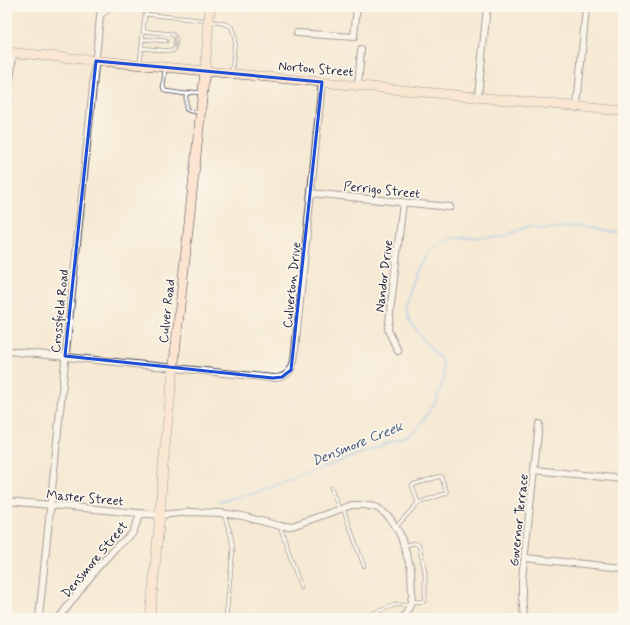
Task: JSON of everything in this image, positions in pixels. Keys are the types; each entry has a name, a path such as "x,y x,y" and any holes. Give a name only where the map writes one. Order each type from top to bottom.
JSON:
{"main road":[{"name":"Culver Road","path":"150,618 163,466 205,71 210,7"},
{"name":"Norton Street","path":"10,53 140,64 623,111"}],"street":[{"name":"Crossfield Road","path":"39,618 101,7"},
{"path":"297,33 354,38 357,7"},
{"path":"478,97 487,7"},
{"path":"577,106 586,7"},
{"path":"358,85 361,50"},
{"path":"7,109 10,53"},
{"name":"Culverton Drive","path":"7,351 273,378 282,377 289,372 294,361 322,82"},
{"name":"Perrigo Street","path":"311,193 450,207"},
{"name":"Nandor Drive","path":"398,351 388,330 403,202"},
{"name":"Governor Terrace","path":"524,618 522,595 539,424"},
{"path":"534,470 623,479"},
{"name":"Master Street","path":"7,501 141,513 160,514 190,512 224,514 242,516 280,526"},
{"path":"280,526 292,526 352,505 365,505 378,508 389,517 400,534 411,569 410,603 404,618"},
{"name":"Densmore Street","path":"59,618 97,568 117,546 132,534 141,513"},
{"path":"525,558 623,568"}],"lane":[{"path":"100,16 113,8 134,10"},
{"path":"140,64 145,14 209,21 231,26 234,37 232,73"},
{"path":"141,48 173,51 176,38 172,34 143,31"},
{"path":"142,39 166,41"},
{"path":"165,67 164,89 170,92 186,94 192,92 202,93"},
{"path":"186,94 186,109 200,112"},
{"path":"396,527 418,503 447,493 441,476 412,486 418,503"},
{"path":"330,488 341,509 364,566"},
{"path":"224,514 231,536 233,549 226,618"},
{"path":"280,526 300,588"},
{"path":"361,618 395,605 424,601 425,572 419,545 414,543 403,546"}],"highlighted area":[{"path":"96,61 322,82 291,370 282,377 273,378 65,356"}],"waterway":[{"name":"Densmore Creek","path":"219,501 256,493 404,437 418,428 435,403 444,379 442,360 425,342 410,321 407,308 421,270 433,249 452,238 502,237 529,226 543,229 577,226 599,230 623,230"}]}
